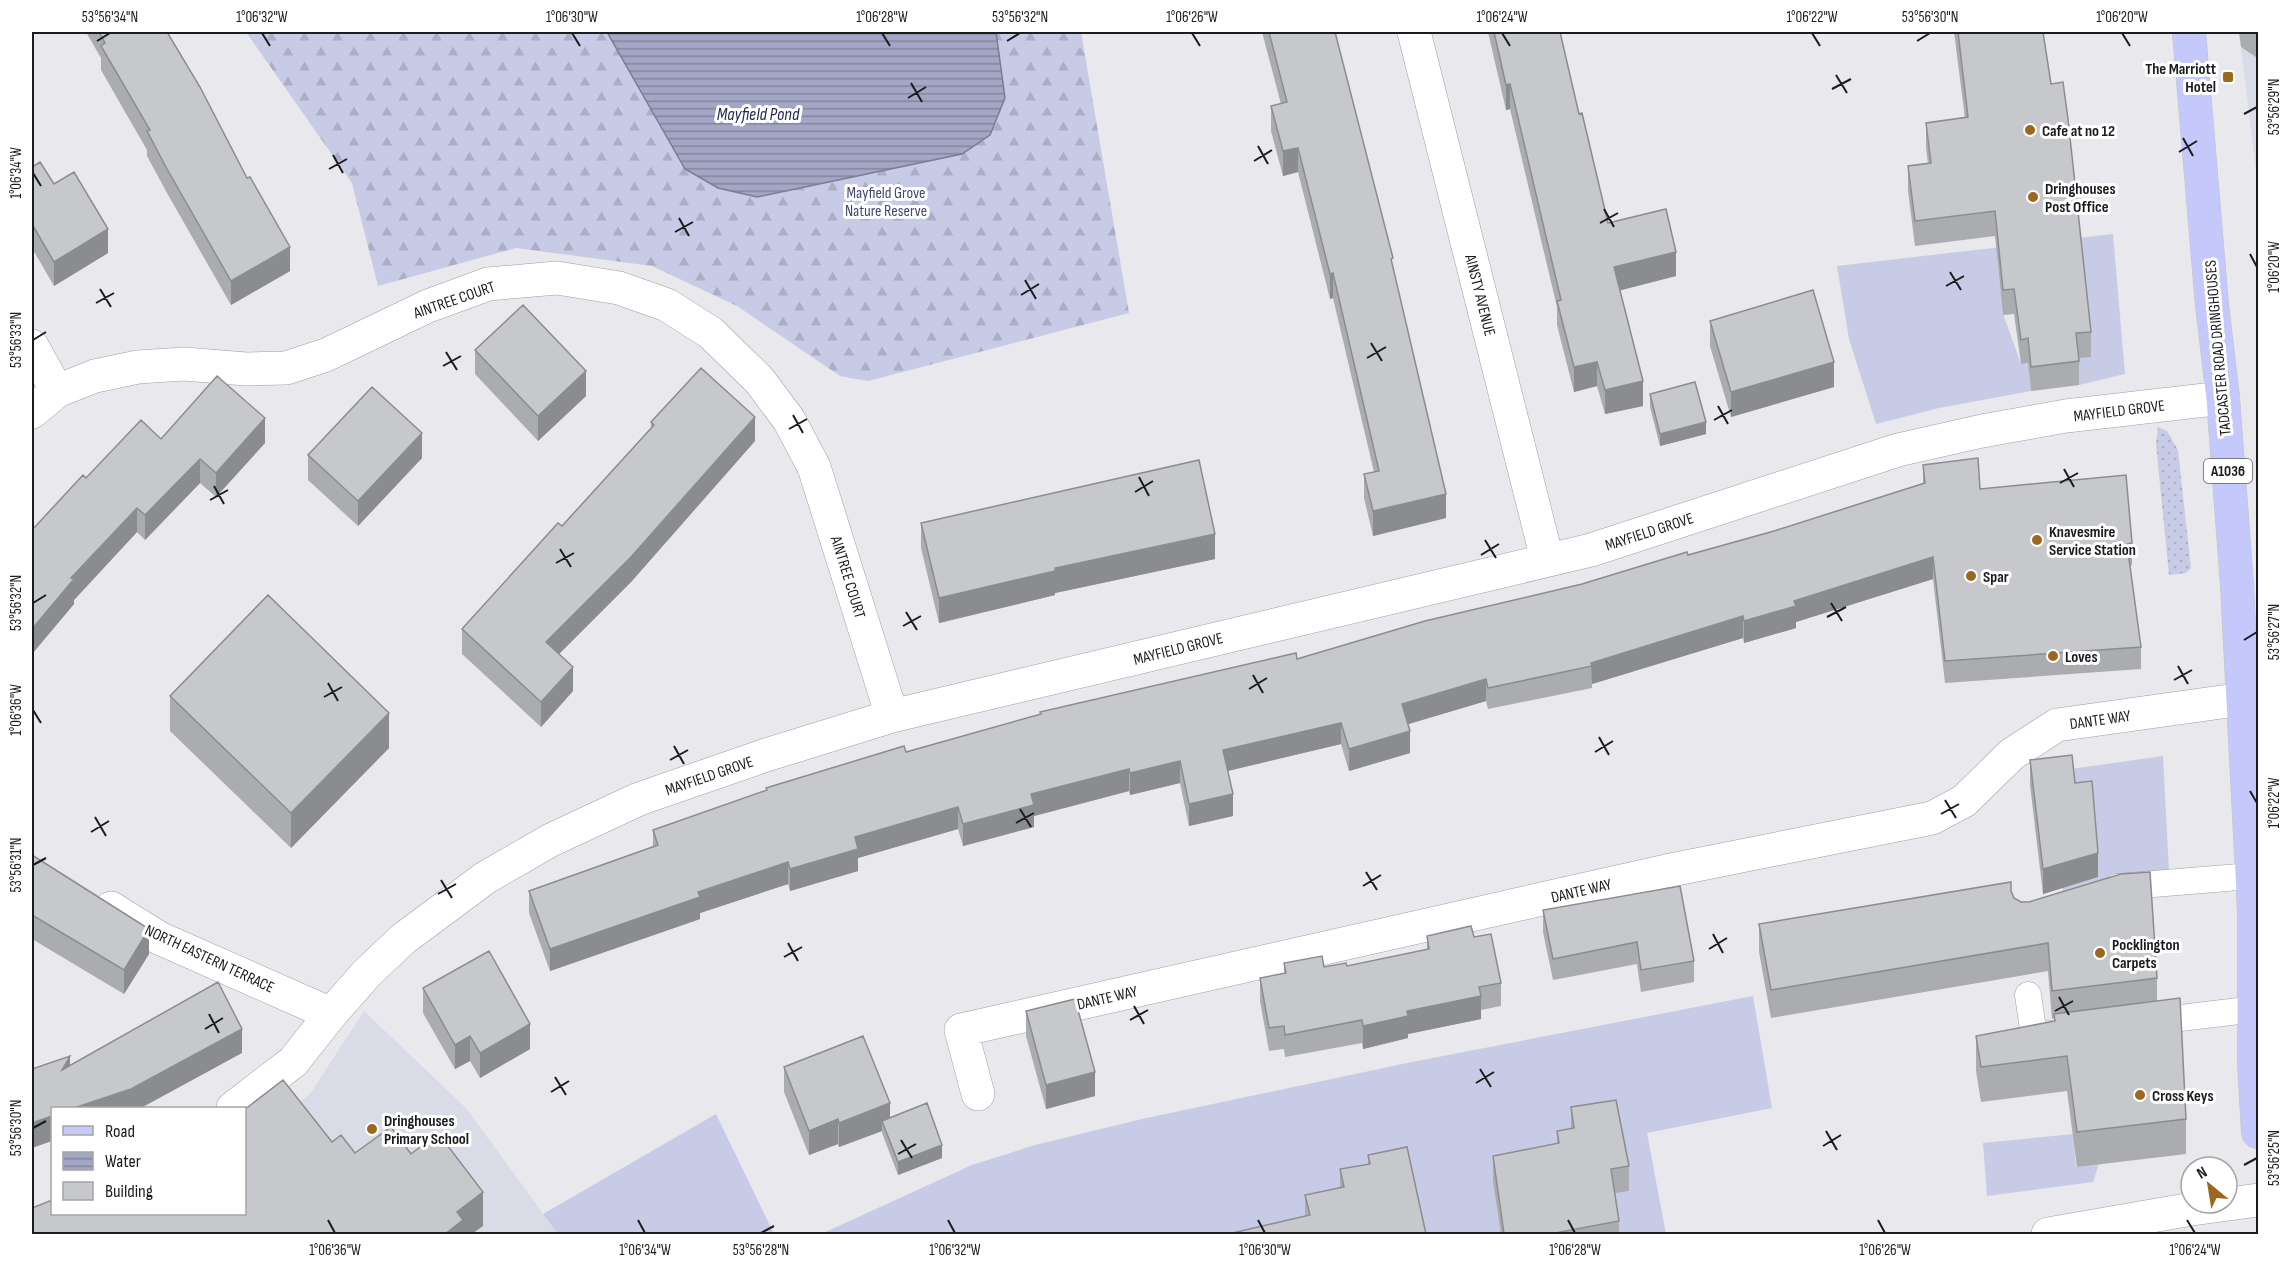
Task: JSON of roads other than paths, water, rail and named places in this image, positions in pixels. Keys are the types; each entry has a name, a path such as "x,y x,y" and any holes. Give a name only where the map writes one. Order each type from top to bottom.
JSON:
{"main road":[{"name":"TADCASTER ROAD DRINGHOUSES","path":"2189,32 2212,305 2223,398 2237,585 2252,876 2254,1060 2259,1132"}],"street":[{"name":"AINSTY AVENUE","path":"1414,32 1547,559"},
{"name":"AINTREE COURT","path":"32,412 57,392 95,376 138,367 184,364 246,369 286,368 326,356 428,306 488,284 557,278 619,288 667,305 711,333 760,381 789,420 814,467 892,716"},
{"path":"32,346 57,392"},
{"name":"MAYFIELD GROVE","path":"234,1107 293,1062 367,973 403,939 485,878 551,840 639,799 766,755 892,716 1591,550 1898,450 1982,431 2066,416 2223,398"},
{"name":"DANTE WAY","path":"978,1094 961,1030 1666,871 1932,819 1964,801 2012,754 2057,725 2243,699"},
{"name":"NORTH EASTERN TERRACE","path":"90,895 159,938 331,1014"},
{"path":"2048,1234 2259,1200"}],"lane":[{"path":"2097,893 2118,887 2252,876"},
{"path":"2028,995 2034,1036 2079,1030"},
{"path":"2124,1025 2255,1009"}],"water":[{"name":"Mayfield Pond","path":"607,32 996,32 1005,98 990,135 962,154 757,197 718,188 685,169"}],"place":[{"name":"The Marriott Hotel","path":"2228,77"},
{"name":"Cafe at no 12","path":"2030,130"},
{"name":"Dringhouses Post Office","path":"2033,197"},
{"name":"Knavesmire Service Station","path":"2037,540"},
{"name":"Spar","path":"1971,576"},
{"name":"Loves","path":"2053,656"},
{"name":"Pocklington Carpets","path":"2100,953"},
{"name":"Cross Keys","path":"2140,1095"},
{"name":"Dringhouses Primary School","path":"372,1129"}],"park label":[{"name":"Mayfield Grove Nature Reserve","path":"886,201"}]}
